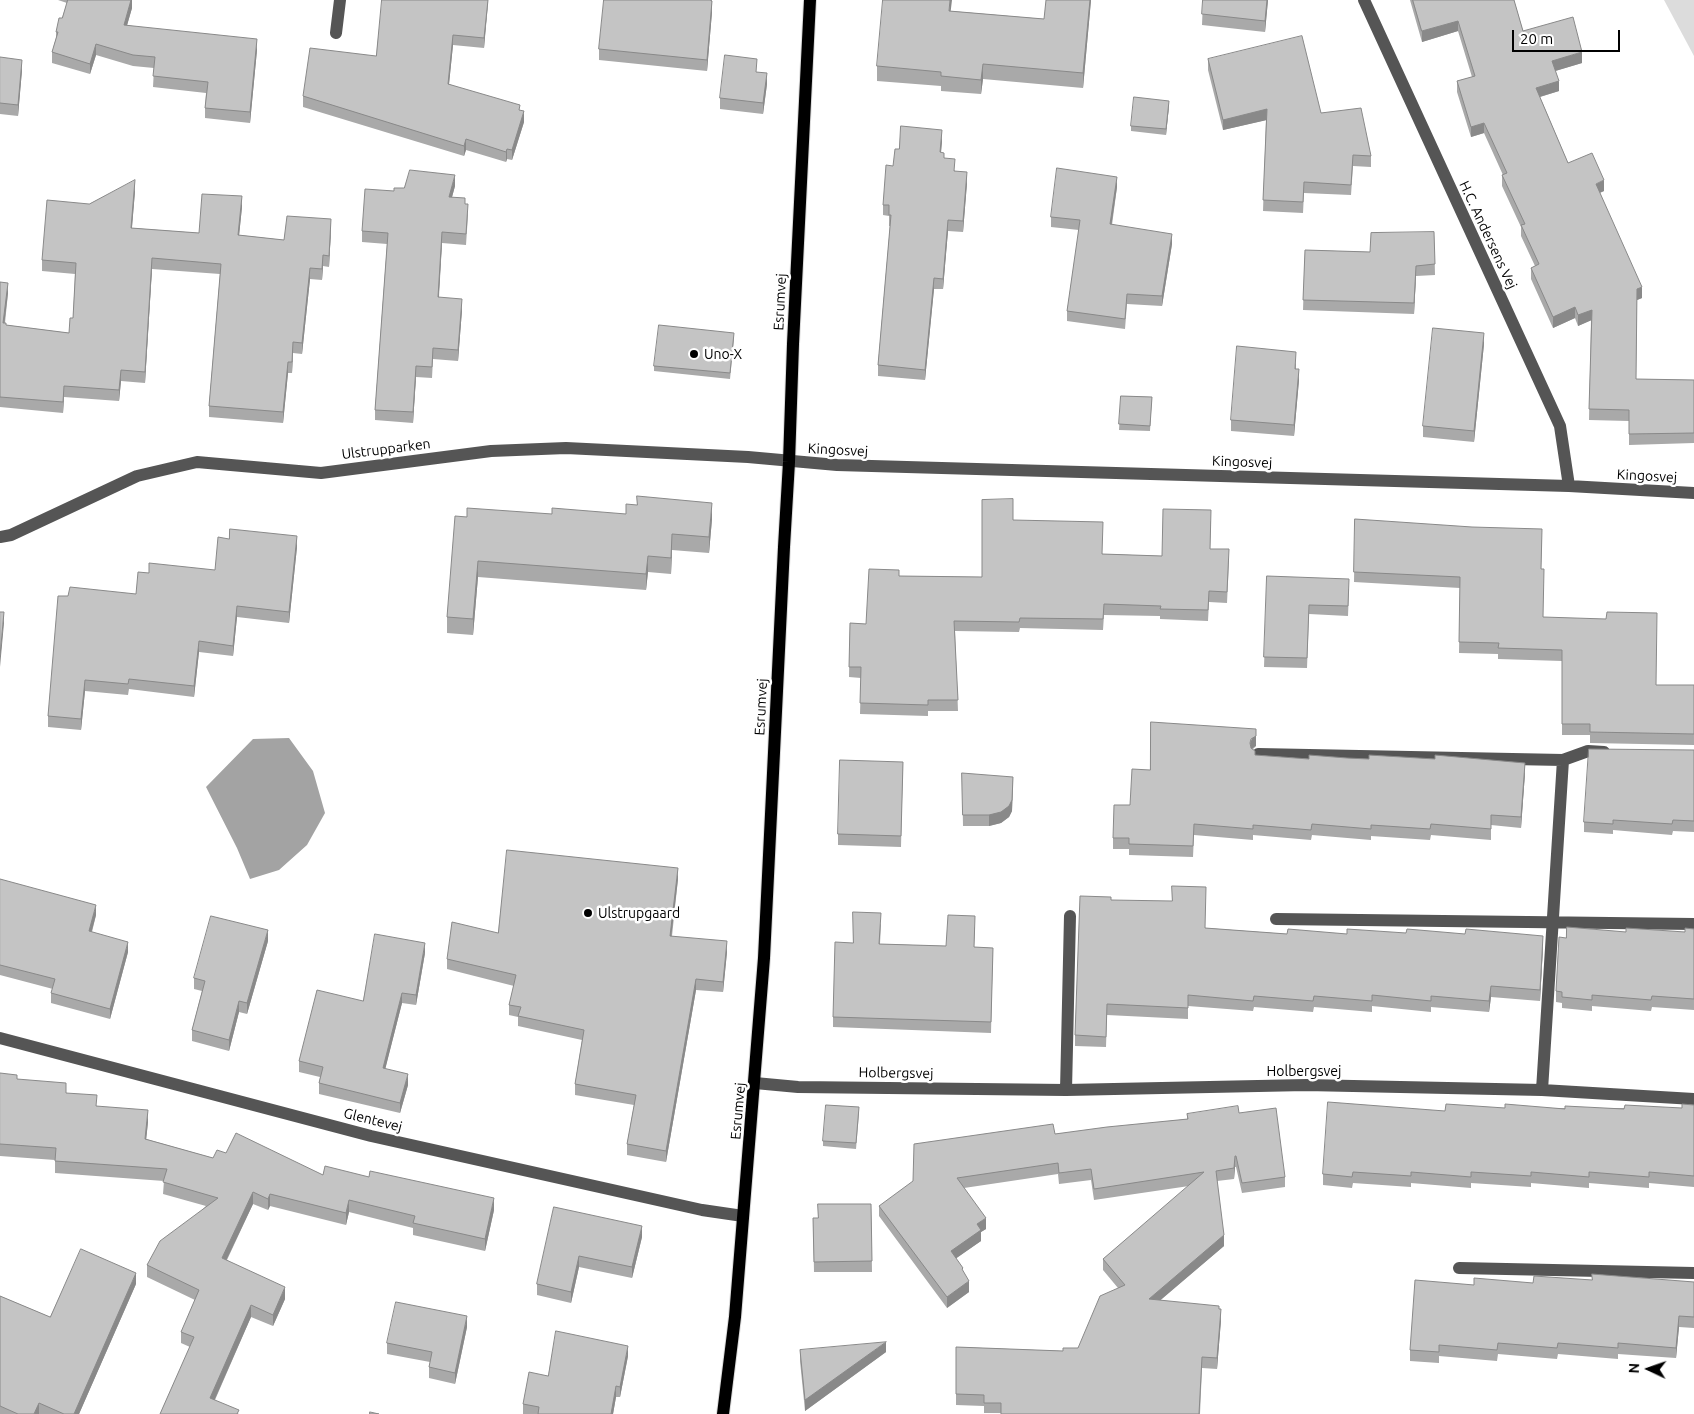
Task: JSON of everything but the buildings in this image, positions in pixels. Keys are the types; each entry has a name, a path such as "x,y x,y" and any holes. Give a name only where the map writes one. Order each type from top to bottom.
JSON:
{"main road":[{"name":"Esrumvej","path":"723,1414 735,1318 764,958 810,0"}],"street":[{"path":"336,33 340,0"},
{"name":"H.C. Andersens Vej","path":"1364,0 1560,426 1570,486"},
{"name":"Ulstrupparken","path":"0,537 11,535 138,476 197,462 321,473 491,451 566,448 789,462"},
{"name":"Kingosvej","path":"789,462 837,465 1570,486 1694,493"},
{"path":"1258,754 1563,760 1588,751 1617,752"},
{"path":"1542,1090 1563,760"},
{"path":"1066,1090 1070,916"},
{"path":"1276,920 1694,924"},
{"name":"Glentevej","path":"0,1038 370,1136 702,1210 743,1216"},
{"name":"Holbergsvej","path":"755,1084 798,1087 1066,1090 1306,1085 1542,1090 1694,1099"},
{"path":"1459,1268 1694,1273"}],"shaded area":[{"path":"1664,0 1694,0 1694,56"},
{"path":"289,738 313,771 325,813 307,845 279,870 250,879 237,848 206,787 253,739"}],"place":[{"name":"Uno-X","path":"694,354"},
{"name":"Ulstrupgaard","path":"588,913"}]}
